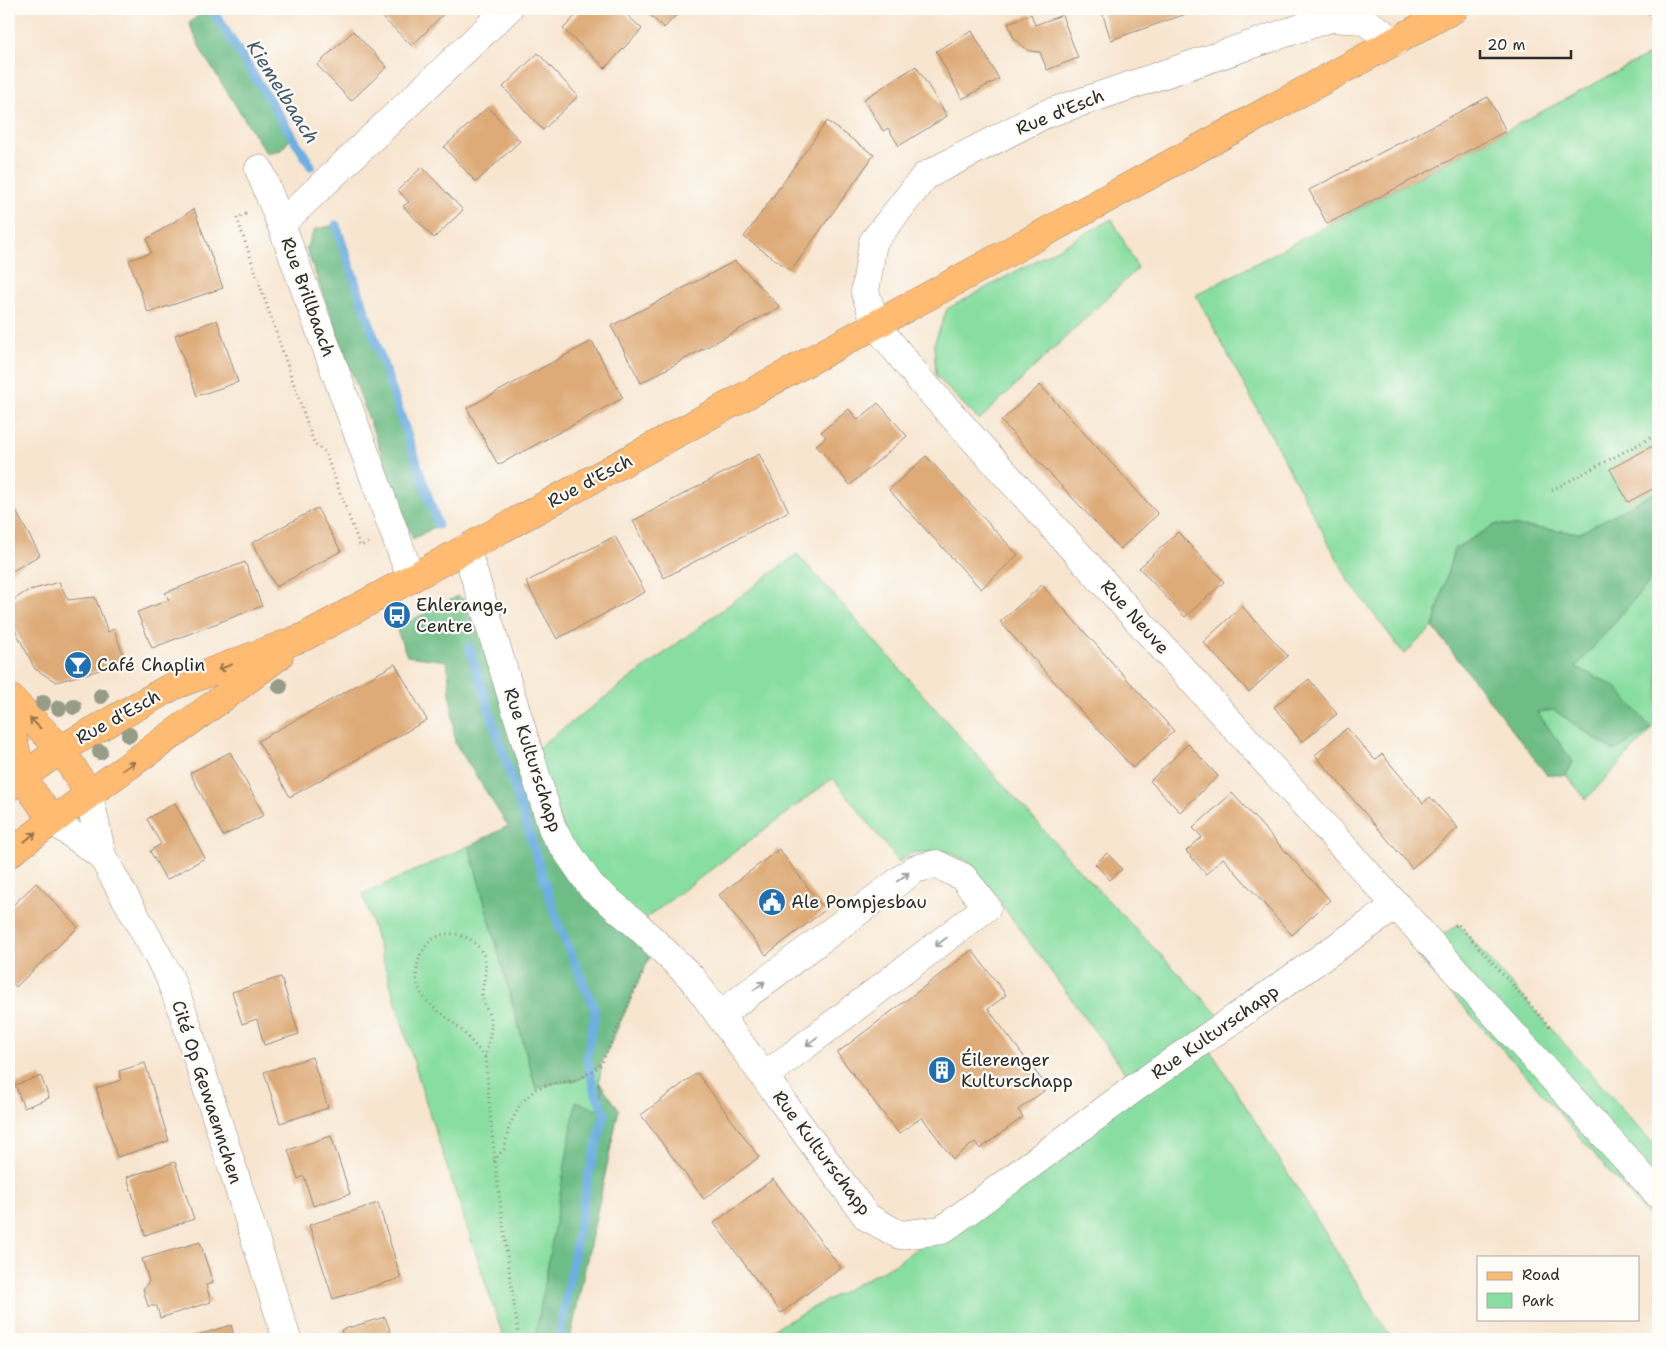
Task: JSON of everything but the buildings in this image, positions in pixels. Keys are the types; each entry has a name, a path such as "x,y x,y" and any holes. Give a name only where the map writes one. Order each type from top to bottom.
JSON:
{"main road":[{"name":"Rue d'Esch","path":"9,854 52,820 195,719 304,637 1454,9"},
{"name":"Rue d'Esch","path":"15,782 61,749 173,686 304,637"},
{"path":"9,697 61,749 89,794"},
{"path":"9,720 15,782 52,820"}],"street":[{"name":"Rue Brillbaach","path":"411,578 281,224 508,9"},
{"name":"Rue d'Esch","path":"876,325 865,292 873,242 925,176 1044,115 1330,18 1372,15 1396,42"},
{"path":"259,169 281,224"},
{"name":"Rue Neuve","path":"876,325 921,381 1658,1194"},
{"name":"Rue Kulturschapp","path":"466,548 553,831 591,886 656,943 692,978 867,1217 900,1235 942,1230 1144,1082 1397,905"},
{"name":"Cité Op Gewaennchen","path":"89,794 102,856 169,976 184,1016 286,1339"},
{"name":"Cité Op Gewaennchen","path":"52,820 102,856"},
{"path":"720,1015 915,869 936,864 963,877 987,907 765,1076"}],"path":[{"path":"1647,9 1658,30"},
{"path":"237,218 314,443 325,452 360,546 395,534"},
{"path":"1552,490 1658,434"},
{"path":"485,1057 459,1028 426,1002 419,989 416,981 420,955 435,938 446,934 458,934 478,946 484,957 486,968 482,996 491,1023 485,1057 494,1161 519,1339"},
{"path":"494,1161 504,1149 509,1127 520,1104 536,1090 554,1083 578,1080 601,1065 656,943"}],"green space":[{"path":"207,9 212,9 292,137 281,150 266,153 203,54 189,23"},
{"path":"1658,50 1658,491 1580,533 1497,524 1454,549 1433,627 1404,654 1349,581 1196,295"},
{"path":"1112,219 1138,268 979,420 936,376 934,344 947,309"},
{"path":"336,225 438,525 413,539 306,248 315,229"},
{"path":"1658,491 1658,572 1576,667 1616,687 1652,729 1614,751 1554,710 1537,712 1573,762 1566,775 1547,775 1433,627 1454,549 1497,524 1580,533"},
{"path":"797,554 1082,873 1227,1024 1204,1040 1392,1339 755,1339 898,1262 1136,1087 971,863 946,851 911,853 899,862 833,778 637,925 591,886 529,754"},
{"path":"1658,572 1658,723 1586,799 1566,775 1573,762 1537,712 1554,710 1613,751 1616,687 1576,667"},
{"path":"458,596 487,617 553,831 656,943 601,1065 578,1080 554,1083 536,1089 469,846 508,826 455,743 447,661 407,656 396,628"},
{"path":"469,846 536,1089 554,1083 578,1080 601,1065 599,1082 605,1113 559,1339 504,1339 429,1112 363,894"},
{"path":"1458,924 1658,1149 1658,1228 1533,1083 1416,955"},
{"path":"599,1082 619,1109 570,1339 535,1339 576,1101 605,1113"}],"waterway":[{"name":"Kiemelbaach","path":"212,9 311,166"},
{"path":"336,225 438,525"},
{"path":"469,647 558,923 595,1010 587,1059 594,1090 605,1113 588,1177 559,1339"}],"place":[{"name":"Ehlerange, Centre","path":"397,615"},
{"name":"Café Chaplin","path":"78,665"},
{"name":"Ale Pompjesbau","path":"772,902"},
{"name":"Éilerenger Kulturschapp","path":"942,1070"}]}
